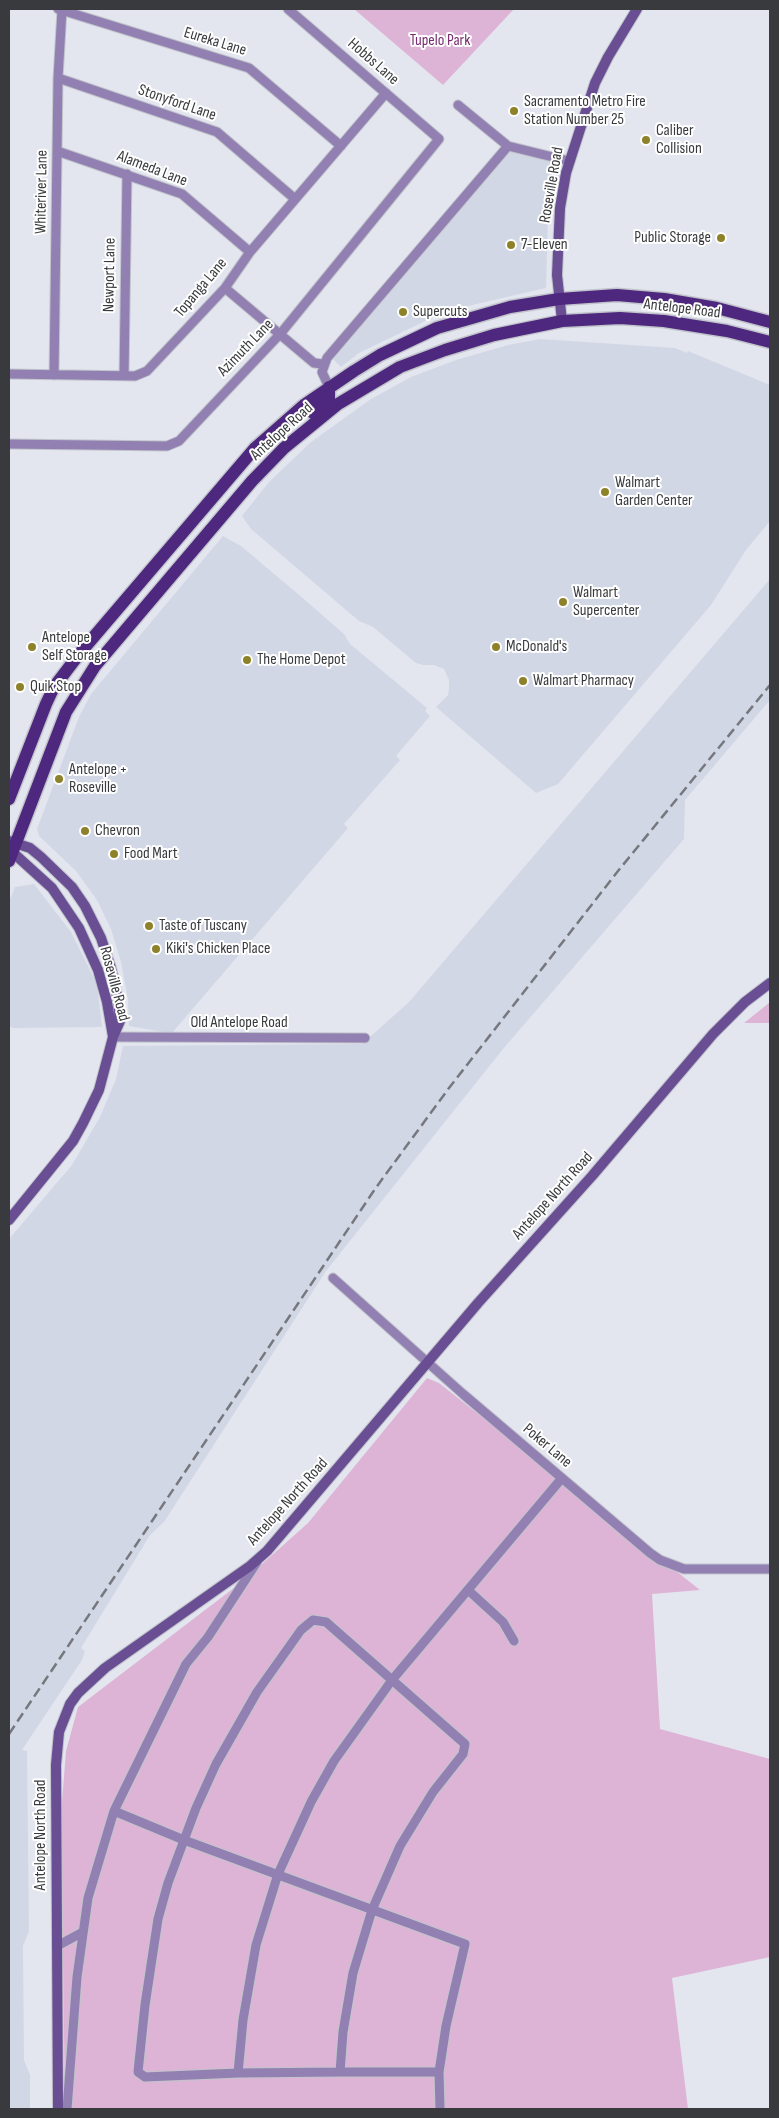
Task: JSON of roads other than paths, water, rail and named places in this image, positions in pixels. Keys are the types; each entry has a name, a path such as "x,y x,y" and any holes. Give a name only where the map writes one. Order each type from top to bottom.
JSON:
{"main road":[{"name":"Roseville Road","path":"562,322 557,275 560,208 569,161 596,83 608,57 638,9"},
{"name":"Antelope Road","path":"9,799 38,721 54,687 80,653 260,443 329,387 380,355 437,328 510,307 559,299 617,296 664,299 725,310 770,322"},
{"name":"Antelope Road","path":"11,849 59,729 74,697 95,666 252,481 284,448 338,404 400,367 471,341 562,322 620,318 664,321 727,331 770,342"},
{"path":"284,448 288,434 329,398 329,387"},
{"path":"222,516 223,503 259,462 260,443"},
{"path":"169,578 172,564 206,522 205,517 200,511"},
{"name":"Roseville Road","path":"9,1220 73,1141 84,1123 99,1090 113,1036 120,1021 118,1001 106,952 94,923 72,887 53,867 30,848 11,849"},
{"name":"Roseville Road","path":"11,849 52,888 83,935 92,955 107,1002 113,1036"},
{"name":"Antelope North Road","path":"58,2109 56,1748 63,1718 70,1704 78,1693 105,1668 215,1591 262,1555 284,1532 428,1362 719,1028 745,1002 770,983"}],"street":[{"name":"Whiteriver Lane","path":"54,375 60,9"},
{"name":"Eureka Lane","path":"60,9 249,68 341,146"},
{"name":"Hobbs Lane","path":"288,9 439,139"},
{"name":"Stonyford Lane","path":"58,78 217,132 295,199"},
{"name":"Topanga Lane","path":"9,374 135,376 147,371 226,288 250,252 386,93"},
{"path":"458,105 508,146 569,161"},
{"name":"Azimuth Lane","path":"9,444 173,445 281,333 439,139"},
{"path":"329,387 322,372 323,364 508,146"},
{"name":"Alameda Lane","path":"57,151 182,194 250,252"},
{"name":"Newport Lane","path":"124,376 127,174"},
{"path":"226,288 314,363 323,364"},
{"name":"Old Antelope Road","path":"113,1036 365,1038"},
{"name":"Poker Lane","path":"333,1278 650,1553 670,1564 699,1570 770,1569"},
{"path":"238,2073 250,1975 256,1945 278,1874 311,1802 334,1761 392,1680 562,1478"},
{"path":"67,2109 77,1977 83,1932 90,1890 114,1811 186,1664 208,1637 262,1555"},
{"path":"468,1590 503,1622 514,1641"},
{"path":"340,2072 342,2032 353,1973 372,1910 400,1846 433,1792 463,1754 465,1744 326,1622 313,1620 301,1630 243,1715 216,1764 184,1840 158,1919 145,2005 138,2072 145,2077 238,2073 439,2072"},
{"path":"114,1811 184,1840 465,1944 453,1988 439,2072 440,2109"},
{"path":"57,1946 83,1932"}],"railway":[{"path":"9,1734 375,1189 449,1088 618,871 770,685"}],"place":[{"name":"Sacramento Metro Fire Station Number 25","path":"514,111"},
{"name":"Caliber Collision","path":"646,140"},
{"name":"Public Storage","path":"721,238"},
{"name":"7-Eleven","path":"511,245"},
{"name":"Supercuts","path":"403,312"},
{"name":"Walmart Garden Center","path":"605,492"},
{"name":"Walmart Supercenter","path":"563,602"},
{"name":"Antelope Self Storage","path":"32,647"},
{"name":"McDonald's","path":"496,647"},
{"name":"The Home Depot","path":"247,660"},
{"name":"Walmart Pharmacy","path":"523,681"},
{"name":"Quik Stop","path":"20,687"},
{"name":"Antelope + Roseville","path":"59,779"},
{"name":"Chevron","path":"85,831"},
{"name":"Food Mart","path":"114,854"},
{"name":"Taste of Tuscany","path":"149,926"},
{"name":"Kiki's Chicken Place","path":"156,949"}],"park label":[{"name":"Tupelo Park","path":"440,41"}]}
